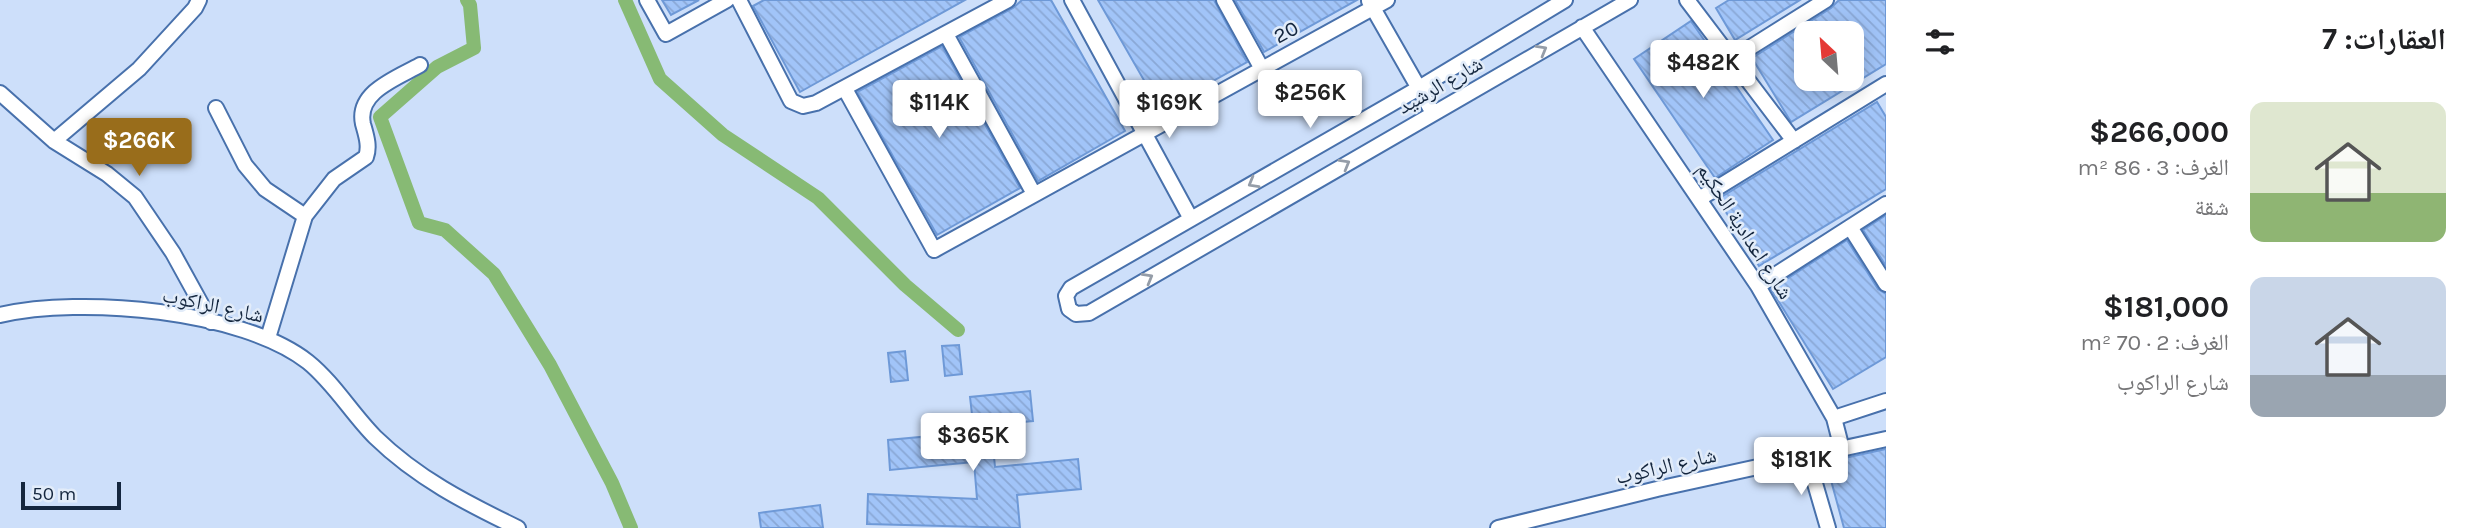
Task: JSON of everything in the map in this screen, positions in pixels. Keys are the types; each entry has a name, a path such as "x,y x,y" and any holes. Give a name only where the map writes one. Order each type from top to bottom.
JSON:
{"street":[{"path":"54,141 139,69 195,8 199,0"},
{"path":"647,0 666,34 727,0"},
{"path":"739,0 791,102 803,106 845,89 1008,0"},
{"path":"1072,0 1191,219"},
{"path":"1224,0 1262,69"},
{"name":"20","path":"845,89 934,250 1262,69 1371,4 1387,0"},
{"name":"شارع الرشيد","path":"1566,0 1419,88 1071,288 1066,296 1069,309 1080,315 1089,313 1630,0"},
{"path":"1687,0 1794,141"},
{"path":"1732,59 1826,0"},
{"path":"1371,4 1433,113"},
{"name":"شارع اعدادية الحكيم","path":"1582,27 1758,286 1834,418 1842,449"},
{"path":"946,34 1034,194"},
{"path":"268,338 305,216 334,178 366,157 369,150 361,114 364,104 376,90 420,65"},
{"path":"1699,199 1794,141 1884,91"},
{"path":"0,93 54,141 107,174 135,197 173,253 211,321"},
{"path":"216,108 245,165 265,189 305,216"},
{"path":"1758,286 1886,204"},
{"path":"1850,227 1886,284"},
{"name":"شارع الراكوب","path":"0,315 48,308 99,308 211,321 268,338 295,353 320,372 360,421 412,469 452,495 518,528"},
{"path":"1834,418 1886,401"},
{"name":"شارع الراكوب","path":"1498,528 1886,439"},
{"path":"1807,456 1828,528"}],"building":[{"path":"662,0 699,0 671,15"},
{"path":"764,0 965,0 800,92 753,6"},
{"path":"1022,0 1051,0 1125,131 1038,181 959,37 1013,8"},
{"path":"1098,0 1214,0 1247,62 1161,110"},
{"path":"1235,0 1357,0 1264,52"},
{"path":"1729,0 1800,0 1735,40 1716,8"},
{"path":"1839,0 1886,0 1886,64 1864,77 1864,21 1810,21"},
{"path":"1691,21 1773,140 1715,178 1634,59"},
{"path":"1794,31 1794,91 1842,91 1791,122 1752,58"},
{"path":"942,46 1020,188 937,235 857,92"},
{"path":"1877,102 1886,117 1886,189 1759,266 1718,199"},
{"path":"1886,215 1886,266 1863,230"},
{"path":"1847,240 1878,289 1886,294 1886,357 1833,389 1771,289"},
{"path":"959,345 962,374 945,376 942,346"},
{"path":"905,351 908,380 891,382 888,353"},
{"path":"1030,391 1033,421 991,425 995,467 1078,459 1081,489 1017,495 1020,528 867,524 868,494 977,499 974,462 890,470 888,440 974,432 970,397"},
{"path":"1886,449 1886,528 1844,528 1826,462"},
{"path":"820,505 823,528 761,528 759,513"}],"waterway":[{"path":"467,0 470,5 474,48 437,67 380,117 419,223 445,230 494,274 550,365 612,483 631,528"},
{"path":"625,0 660,79 723,135 818,198 905,285 958,330"}]}
